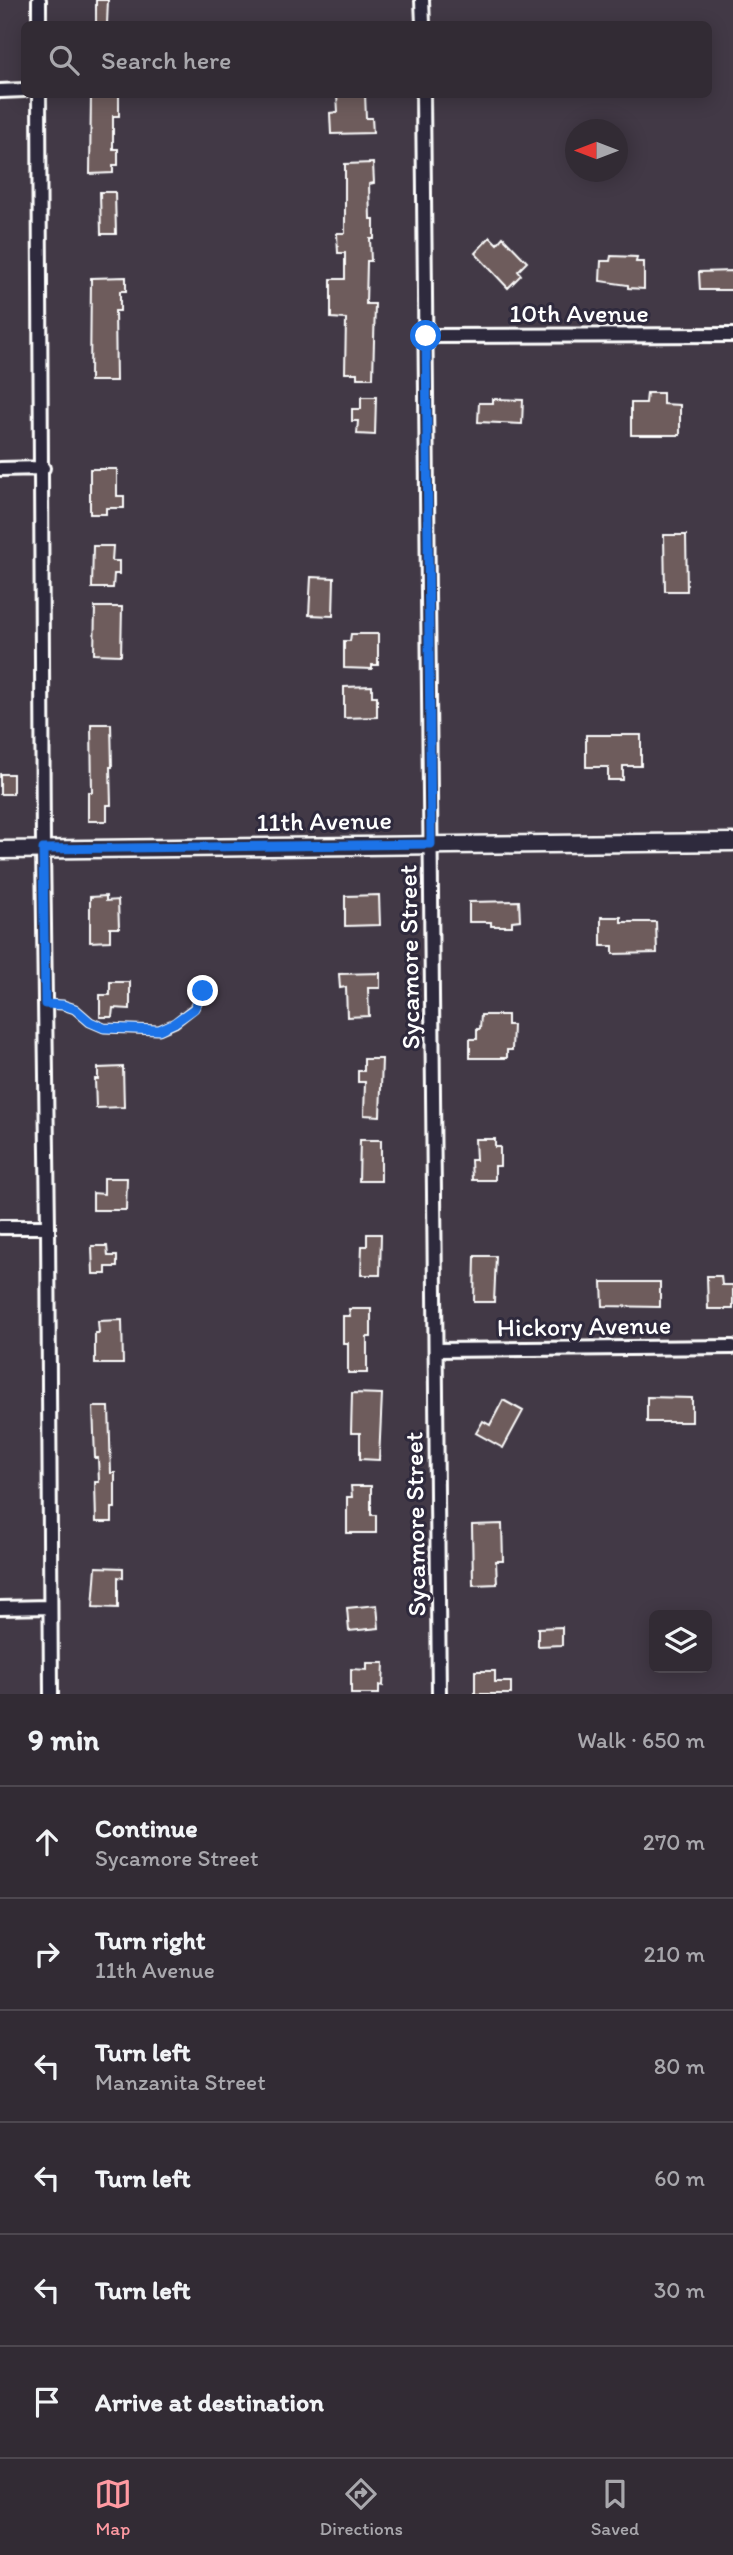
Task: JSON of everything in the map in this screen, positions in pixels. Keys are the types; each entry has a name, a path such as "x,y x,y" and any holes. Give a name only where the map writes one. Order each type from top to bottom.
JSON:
{"main road":[{"name":"11th Avenue","path":"0,849 733,842"}],"street":[{"path":"38,0 39,21"},
{"path":"422,0 423,21"},
{"path":"0,91 21,90"},
{"path":"39,98 51,1694"},
{"name":"Sycamore Street","path":"423,98 439,1694"},
{"name":"10th Avenue","path":"426,336 733,335"},
{"path":"0,468 43,468"},
{"path":"0,1227 48,1227"},
{"name":"Hickory Avenue","path":"436,1350 733,1347"},
{"path":"0,1608 50,1607"}],"lane":[{"path":"45,1004 75,1009 90,1022 104,1028 159,1030 194,1009 203,991"}],"building":[{"path":"96,0 108,0 107,21 96,21"},
{"path":"91,98 119,98 119,116 113,116 113,149 118,149 118,165 113,165 113,173 90,174"},
{"path":"337,98 365,98 366,118 372,118 373,133 331,134 330,113 338,112"},
{"path":"373,163 374,183 369,184 370,219 374,219 374,239 370,239 371,261 367,261 366,304 375,304 373,378 357,378 357,373 345,373 346,319 331,318 331,279 345,279 345,253 338,253 337,233 345,233 345,164"},
{"path":"100,192 115,192 116,234 101,234"},
{"path":"490,237 497,244 503,237 527,262 518,271 521,275 508,288 475,253"},
{"path":"611,256 637,257 636,262 644,262 644,289 600,281 601,261 610,261"},
{"path":"733,271 732,290 700,290 699,272"},
{"path":"126,277 126,291 120,291 120,311 115,311 116,381 90,381 91,278"},
{"path":"647,393 663,393 663,404 680,405 680,435 631,435 631,403 646,403"},
{"path":"361,397 376,397 375,435 357,434 358,421 352,421 352,409 361,409"},
{"path":"493,399 523,400 522,424 478,422 479,403 493,403"},
{"path":"90,469 117,469 117,496 124,496 124,508 106,508 106,514 90,514"},
{"path":"664,535 686,535 687,591 665,591"},
{"path":"93,546 113,546 112,561 119,561 119,574 114,574 113,588 92,588"},
{"path":"311,577 334,578 333,616 309,615"},
{"path":"95,607 122,607 121,655 94,654"},
{"path":"351,634 378,634 378,665 372,665 372,669 344,668 344,641 350,641"},
{"path":"372,686 372,696 377,696 377,717 344,718 344,687"},
{"path":"91,724 111,724 111,805 107,805 107,821 88,821 88,792 92,792"},
{"path":"586,735 641,735 641,766 623,766 623,780 608,780 608,767 586,767"},
{"path":"0,774 13,774 13,794 0,794"},
{"path":"379,895 380,925 345,926 345,896"},
{"path":"106,896 106,901 118,900 119,928 110,928 110,941 90,942 90,897"},
{"path":"519,901 520,920 512,921 512,926 469,922 469,902"},
{"path":"601,917 621,917 621,922 656,922 657,953 613,954 613,946 601,946"},
{"path":"380,973 380,988 368,988 369,1016 347,1017 346,987 340,988 339,974"},
{"path":"110,982 130,982 130,1009 113,1008 112,1017 100,1017 100,995 110,995"},
{"path":"481,1015 507,1015 507,1025 513,1025 512,1050 507,1050 507,1058 470,1058 470,1039 477,1039"},
{"path":"364,1059 382,1059 380,1116 364,1115 365,1082 358,1082 358,1071 364,1071"},
{"path":"123,1067 124,1107 96,1108 95,1079 98,1079 98,1068"},
{"path":"475,1139 495,1139 495,1147 500,1147 500,1166 495,1166 495,1180 472,1180 471,1160 476,1160"},
{"path":"360,1140 381,1140 381,1181 359,1181"},
{"path":"104,1178 127,1178 126,1210 93,1210 93,1193 104,1194"},
{"path":"367,1234 381,1234 380,1275 361,1275 362,1246 367,1246"},
{"path":"92,1246 107,1246 108,1256 117,1256 117,1267 106,1267 106,1274 93,1274"},
{"path":"475,1256 496,1256 494,1302 474,1302"},
{"path":"707,1276 721,1276 722,1285 733,1285 733,1309 708,1309"},
{"path":"602,1282 660,1282 660,1307 603,1306"},
{"path":"349,1309 371,1309 371,1337 367,1337 367,1373 348,1373 348,1343 343,1343 343,1316 350,1316"},
{"path":"122,1320 123,1364 95,1364 95,1333 99,1333 98,1321"},
{"path":"352,1393 382,1394 379,1460 360,1459 360,1433 351,1433"},
{"path":"647,1397 692,1398 692,1422 647,1422"},
{"path":"503,1400 523,1411 503,1448 476,1433 483,1421 490,1425"},
{"path":"93,1407 109,1407 111,1473 115,1473 115,1508 112,1508 112,1522 96,1522 95,1482 99,1482"},
{"path":"351,1486 371,1486 371,1515 376,1515 376,1533 347,1533 347,1497 352,1497"},
{"path":"502,1524 503,1561 496,1561 497,1584 473,1585 472,1525"},
{"path":"96,1567 123,1568 123,1578 118,1577 118,1608 93,1607"},
{"path":"377,1605 379,1628 349,1631 347,1608"},
{"path":"562,1627 562,1645 538,1646 538,1628"},
{"path":"367,1663 384,1663 383,1686 379,1685 379,1694 351,1694 351,1669 367,1670"},
{"path":"475,1671 495,1671 495,1682 511,1682 511,1694 475,1694"}],"route":[{"path":"203,991 194,1009 159,1030 104,1028 90,1022 75,1009 45,1004 43,849 431,844 426,336"}]}
